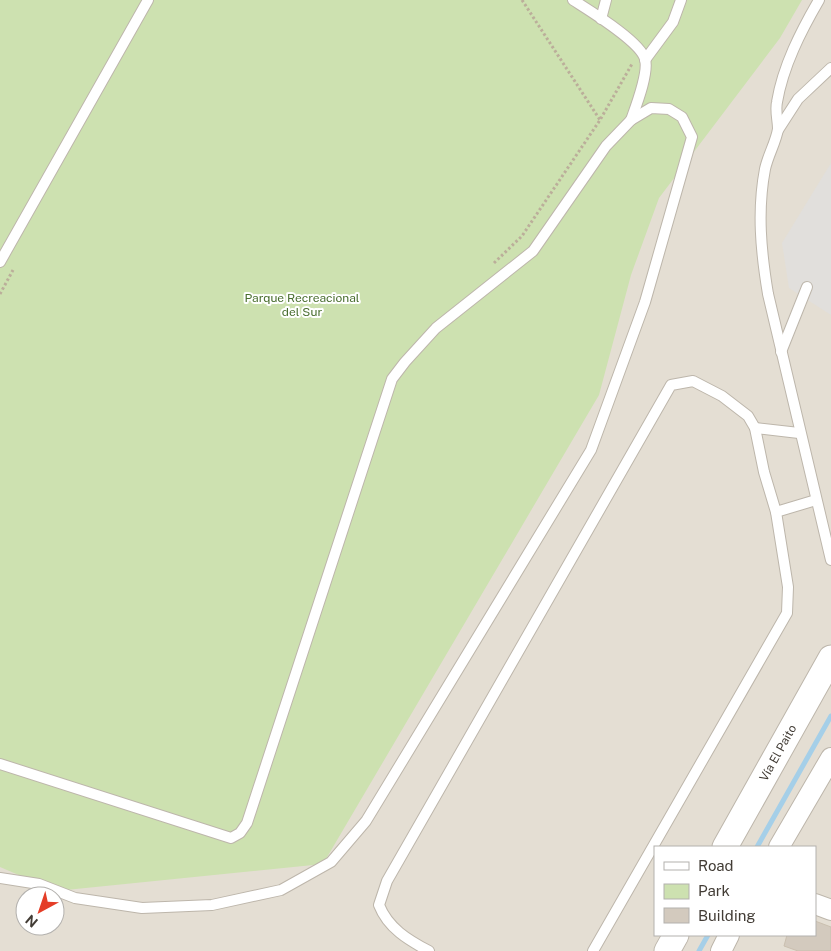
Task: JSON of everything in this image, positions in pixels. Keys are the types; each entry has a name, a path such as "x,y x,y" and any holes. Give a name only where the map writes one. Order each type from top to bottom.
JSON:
{"street":[{"name":"Vía El Paito","path":"726,846 831,658"},
{"path":"779,846 831,758"},
{"path":"667,951 675,936"},
{"path":"721,951 729,936"}],"lane":[{"path":"0,262 148,0"},
{"path":"573,0 626,38 640,50 646,60"},
{"path":"602,19 606,0"},
{"path":"631,120 645,74 646,60 673,22 681,0"},
{"path":"778,130 776,104 788,63 805,24 819,0"},
{"path":"831,68 798,99 778,130 765,168 759,217 762,260 781,352 831,560"},
{"path":"0,764 231,838 240,833 247,823 392,380 404,362 436,328 533,251 606,146 631,120 651,108 668,109 682,117 692,137 645,302 592,450 366,821 331,862 281,890 212,905 142,908 75,898 39,884 0,878"},
{"path":"781,352 808,287"},
{"path":"429,951 403,937 383,916 379,905 387,881 671,385 693,381 722,396 748,416 755,428 764,472 776,512 788,587 787,613 593,951"},
{"path":"755,428 799,433"},
{"path":"776,512 816,500"}],"path":[{"path":"522,0 600,120"}],"shaded area":[{"name":"Parque Recreacional del Sur","path":"0,0 831,0 831,951 0,951"},
{"path":"831,163 831,315 789,288 782,243"}],"green space":[{"name":"Parque Recreacional del Sur","path":"0,0 802,0 780,38 659,198 631,275 599,395 323,864 65,890 65,886 44,886 0,867"}],"building":[{"path":"816,921 831,927 831,951 798,951 784,946 787,936 816,936"}],"waterway":[{"path":"758,846 831,716"},
{"path":"699,951 707,936"}]}
